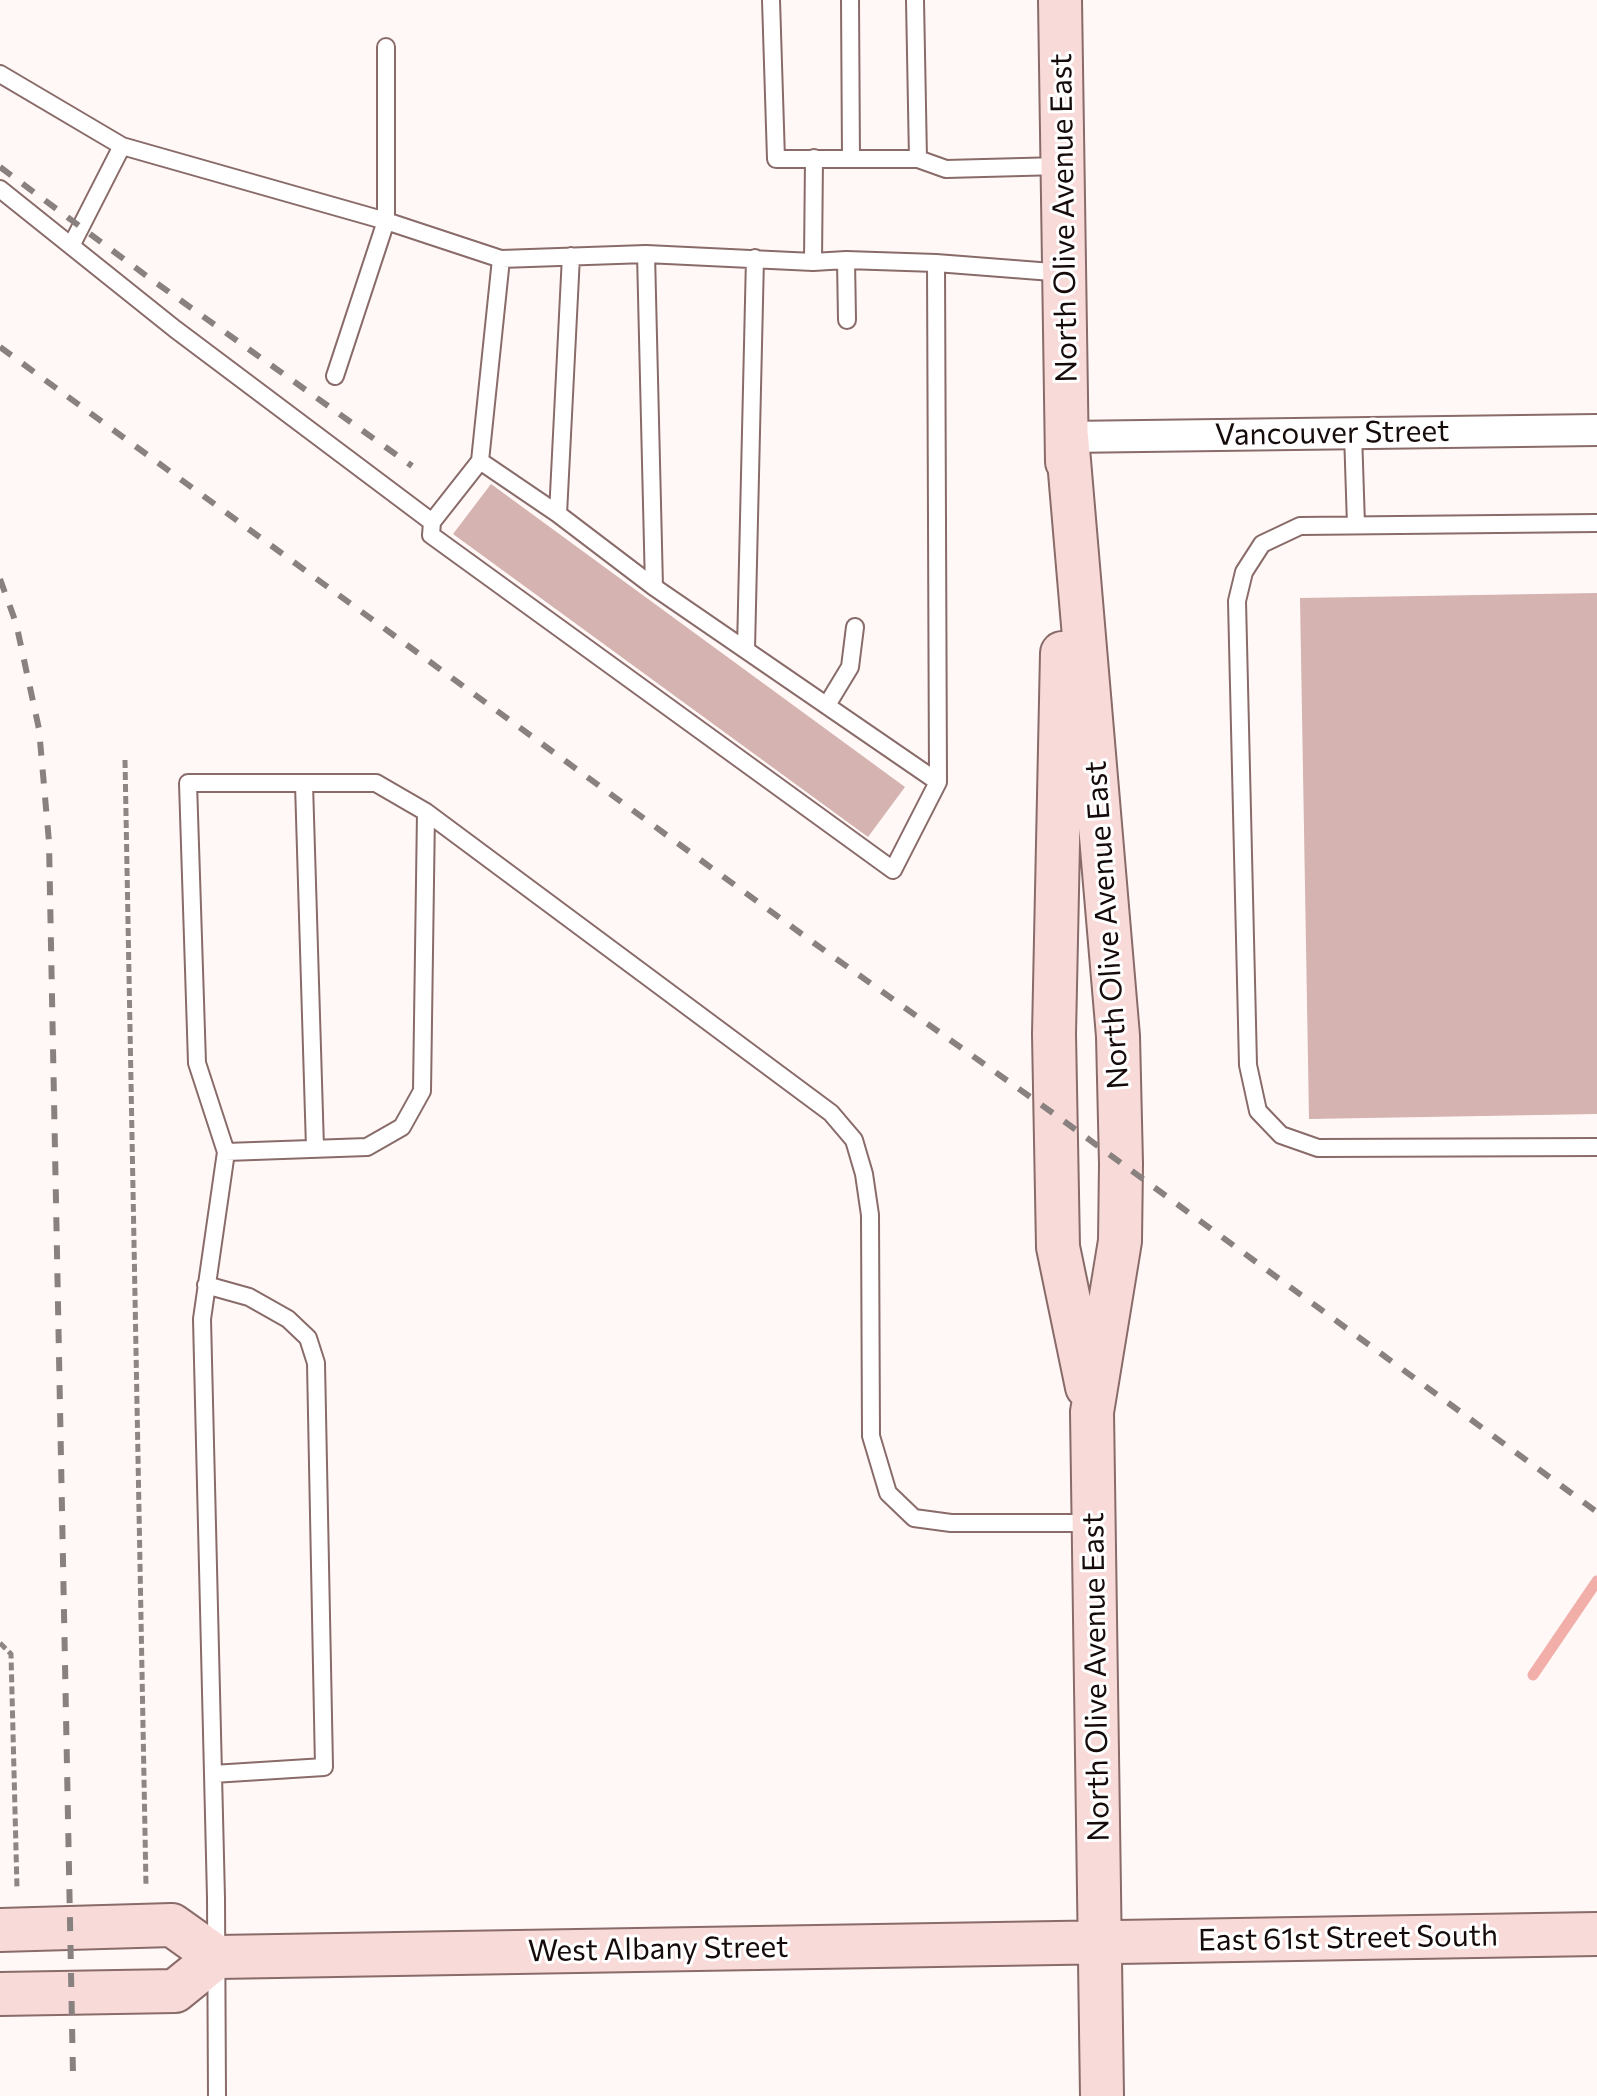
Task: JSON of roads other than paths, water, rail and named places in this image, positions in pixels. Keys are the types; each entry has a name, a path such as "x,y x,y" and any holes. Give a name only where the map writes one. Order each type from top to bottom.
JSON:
{"street":[{"name":"North Olive Avenue East","path":"1060,0 1067,437 1054,1034 1058,1247 1092,1412"},
{"name":"Vancouver Street","path":"1067,437 1597,430"},
{"name":"North Olive Avenue East","path":"1067,437 1118,1036 1120,1241 1092,1412 1102,2096"},
{"path":"0,1994 175,1991 217,1957 172,1925 9,1916"},
{"name":"East 61st Street South","path":"1100,1941 1597,1934"},
{"name":"West Albany Street","path":"217,1957 1100,1941"}],"lane":[{"path":"771,0 776,159 918,159 946,169 1063,166"},
{"path":"850,0 851,159"},
{"path":"915,0 918,159"},
{"path":"335,376 386,221 386,47"},
{"path":"0,74 122,146 386,221 501,259 646,254 813,262 936,263 1065,273"},
{"path":"71,246 122,146"},
{"path":"813,262 814,158"},
{"path":"0,189 175,329 432,522"},
{"path":"646,254 654,587"},
{"path":"558,514 571,256"},
{"path":"746,649 755,258"},
{"path":"501,259 480,461 432,522 431,535 893,870 938,782 936,263"},
{"path":"846,260 847,320"},
{"path":"1353,433 1356,525"},
{"path":"480,461 558,514 654,587 938,782"},
{"path":"1597,523 1300,526 1262,544 1244,572 1237,601 1248,1065 1258,1111 1281,1135 1318,1148 1597,1147"},
{"path":"827,705 850,667 855,627"},
{"path":"217,2096 217,1957 202,1319 226,1152 197,1063 188,783 376,783 426,812 831,1113 854,1140 864,1174 870,1215 871,1436 888,1493 914,1518 951,1523 1094,1523"},
{"path":"304,784 315,1148"},
{"path":"226,1152 367,1147 402,1127 422,1091 426,812"},
{"path":"206,1285 249,1297 288,1319 308,1338 316,1363 324,1767 213,1774"}],"waterway":[{"path":"1533,1675 1597,1581"}],"railway":[{"path":"0,167 412,466"},
{"path":"0,347 1597,1512"},
{"path":"0,579 16,623 39,729 49,842 73,2075"}]}
